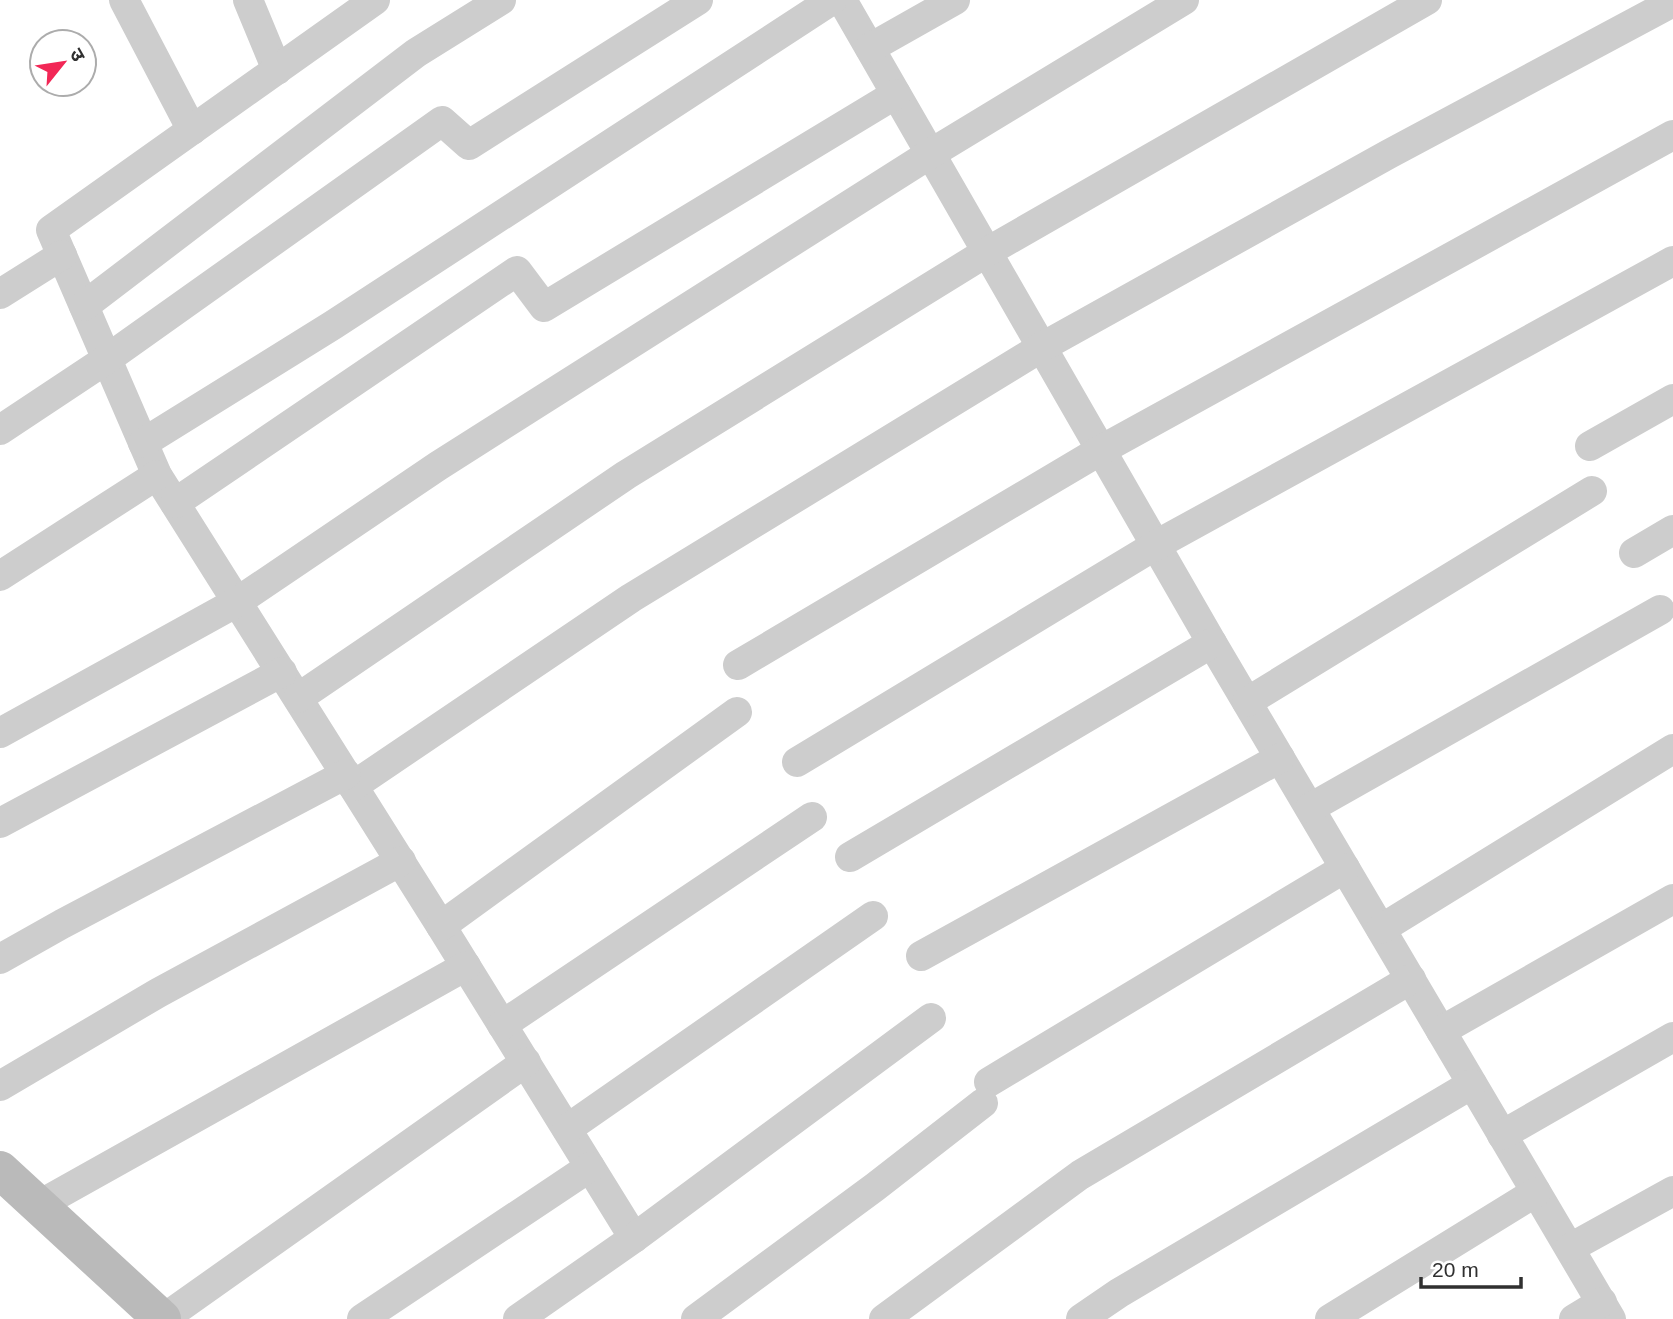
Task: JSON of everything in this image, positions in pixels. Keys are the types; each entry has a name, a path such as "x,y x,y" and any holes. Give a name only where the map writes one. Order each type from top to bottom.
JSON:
{"main road":[{"path":"2,1175 39,1205 162,1319"}],"street":[{"path":"124,0 192,130"},
{"path":"248,0 277,70"},
{"path":"375,0 51,230 157,475 401,861 634,1238"},
{"path":"84,306 416,53 501,0"},
{"path":"0,430 107,359 442,121 469,145 698,0"},
{"path":"143,443 334,325 832,0"},
{"path":"842,0 1212,643 1606,1311 1574,1319"},
{"path":"870,48 955,0"},
{"path":"0,733 237,602 438,466 930,154 1184,0"},
{"path":"298,698 625,475 987,252 1427,0"},
{"path":"0,959 62,924 350,780 631,598 1042,347 1389,154 1673,2"},
{"path":"174,503 517,271 544,306 896,94"},
{"path":"738,665 1101,450 1673,135"},
{"path":"0,294 62,255"},
{"path":"797,762 1156,545 1673,261"},
{"path":"1590,446 1673,399"},
{"path":"0,576 157,475"},
{"path":"1247,702 1592,491"},
{"path":"1634,553 1673,530"},
{"path":"1310,808 1660,610"},
{"path":"850,857 1212,643"},
{"path":"0,823 282,672"},
{"path":"441,926 737,712"},
{"path":"1381,929 1673,749"},
{"path":"921,956 1280,758"},
{"path":"502,1025 811,817"},
{"path":"0,1086 158,993 401,861"},
{"path":"696,1319 875,1187 986,1092 1345,868"},
{"path":"1441,1031 1673,899"},
{"path":"567,1129 873,916"},
{"path":"39,1205 466,966"},
{"path":"884,1319 1080,1175 1411,979"},
{"path":"519,1319 634,1238 931,1018"},
{"path":"1502,1135 1673,1037"},
{"path":"162,1319 526,1062"},
{"path":"1081,1319 1119,1293 1472,1084"},
{"path":"362,1319 590,1167"},
{"path":"1570,1248 1673,1191"},
{"path":"1330,1319 1536,1192"}]}
